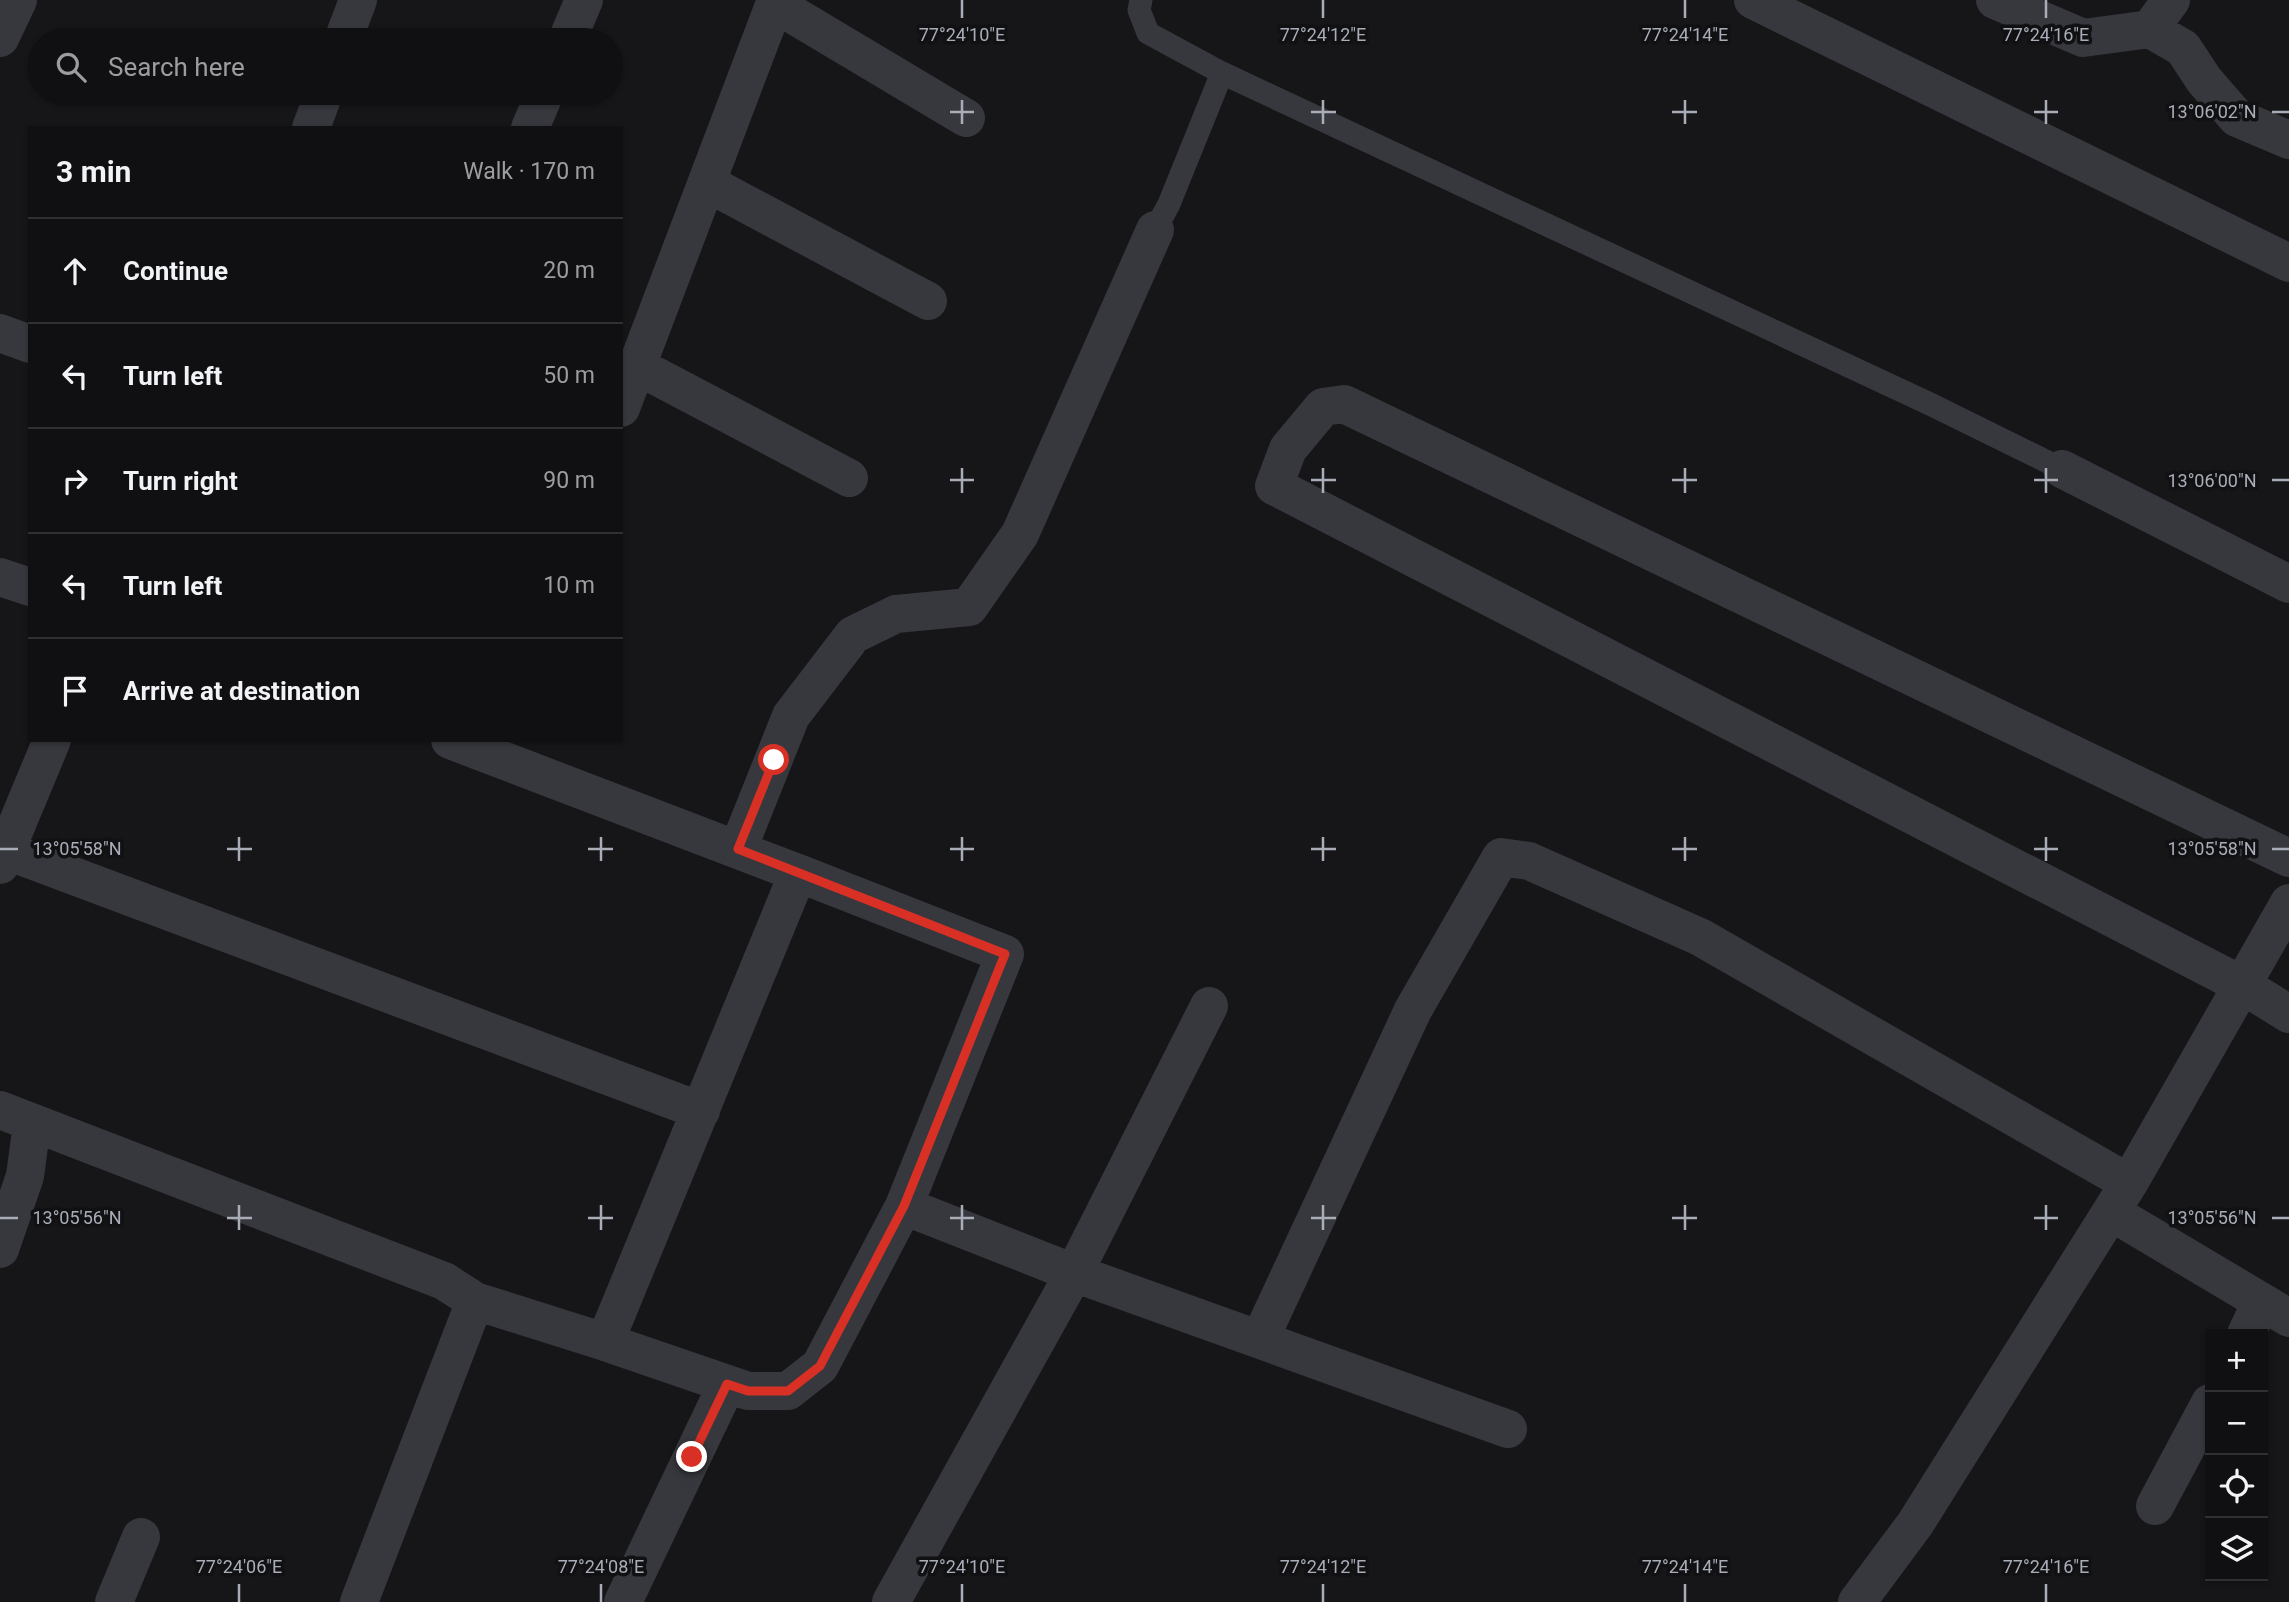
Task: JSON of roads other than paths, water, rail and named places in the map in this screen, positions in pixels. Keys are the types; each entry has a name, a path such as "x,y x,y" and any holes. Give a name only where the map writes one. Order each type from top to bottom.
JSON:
{"street":[{"path":"0,38 18,0"},
{"path":"348,28 358,0"},
{"path":"572,28 584,0"},
{"path":"1753,0 2289,262"},
{"path":"1996,0 2083,38 2160,15 2204,80 2237,118 2289,140"},
{"path":"623,403 775,2 966,118"},
{"path":"312,126 320,105"},
{"path":"531,126 540,105"},
{"path":"707,183 928,301"},
{"path":"738,849 791,716 853,635 896,614 969,607 1020,534 1155,230"},
{"path":"0,333 28,343"},
{"path":"637,366 849,478"},
{"path":"2289,858 1344,404 1323,407 1288,449 1274,486 2242,985 2289,1014"},
{"path":"2063,468 2289,584"},
{"path":"0,577 28,586"},
{"path":"51,742 3,858 701,1111"},
{"path":"0,1249 25,1176 16,1117 444,1281 475,1301 748,1391 788,1391 820,1366 904,1206 1005,954 455,742"},
{"path":"1260,1339 1413,1010 1501,857 1529,861 1700,937 2120,1198 2265,1318"},
{"path":"605,1342 798,873"},
{"path":"1857,1602 1915,1524 2120,1198 2289,903"},
{"path":"891,1602 1074,1273 1209,1006"},
{"path":"904,1206 1074,1273 1508,1429"},
{"path":"359,1602 475,1301"},
{"path":"623,1602 727,1384"},
{"path":"2155,1506 2205,1412"},
{"path":"114,1602 141,1537"}],"lane":[{"path":"1141,0 1139,10 1148,33 1222,73 2063,468"},
{"path":"1155,230 1169,204 1222,73"}]}
